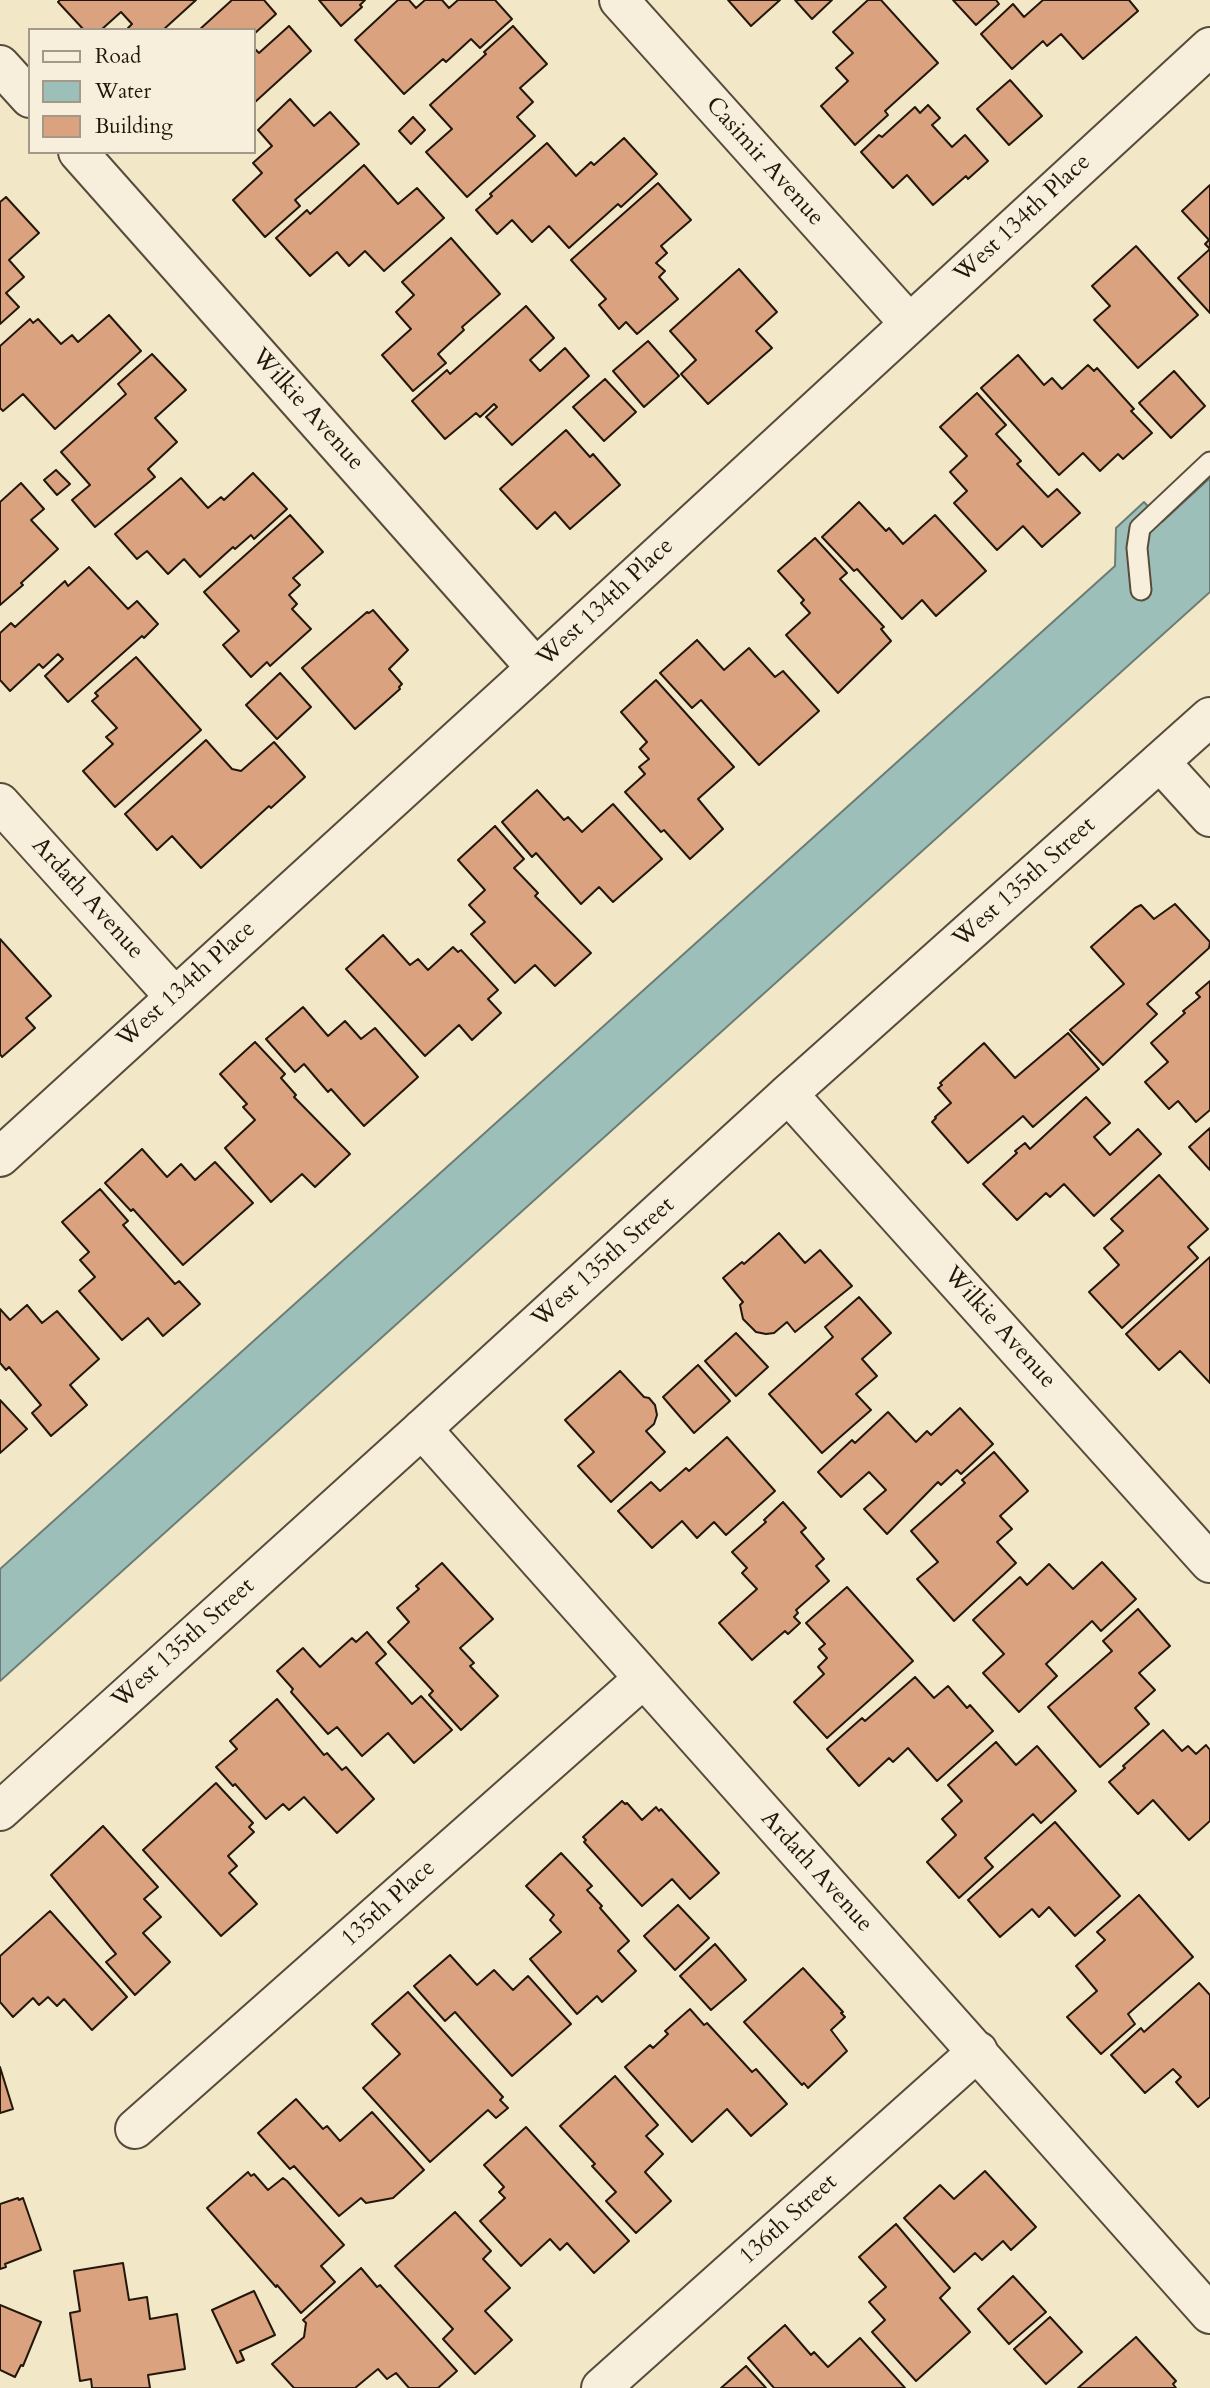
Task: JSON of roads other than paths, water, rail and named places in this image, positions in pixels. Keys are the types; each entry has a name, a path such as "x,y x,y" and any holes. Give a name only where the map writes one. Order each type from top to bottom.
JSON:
{"street":[{"name":"Casimir Avenue","path":"619,0 909,323"},
{"name":"West 134th Place","path":"0,1157 1210,47"},
{"path":"0,65 28,96"},
{"name":"Wilkie Avenue","path":"80,154 536,668"},
{"name":"West 135th Street","path":"0,1811 788,1094 1210,717"},
{"path":"1160,762 1210,817"},
{"name":"Ardath Avenue","path":"0,803 174,996"},
{"name":"Wilkie Avenue","path":"788,1094 1210,1563"},
{"name":"Ardath Avenue","path":"422,1429 1210,2314"},
{"name":"135th Place","path":"135,2129 643,1679"},
{"name":"136th Street","path":"601,2388 978,2052"}],"lane":[{"path":"1141,590 1137,548 1140,528 1210,462"}],"water":[{"path":"1210,478 1210,592 0,1681 0,1569 1115,566 1116,528 1144,502 1162,522"}]}
